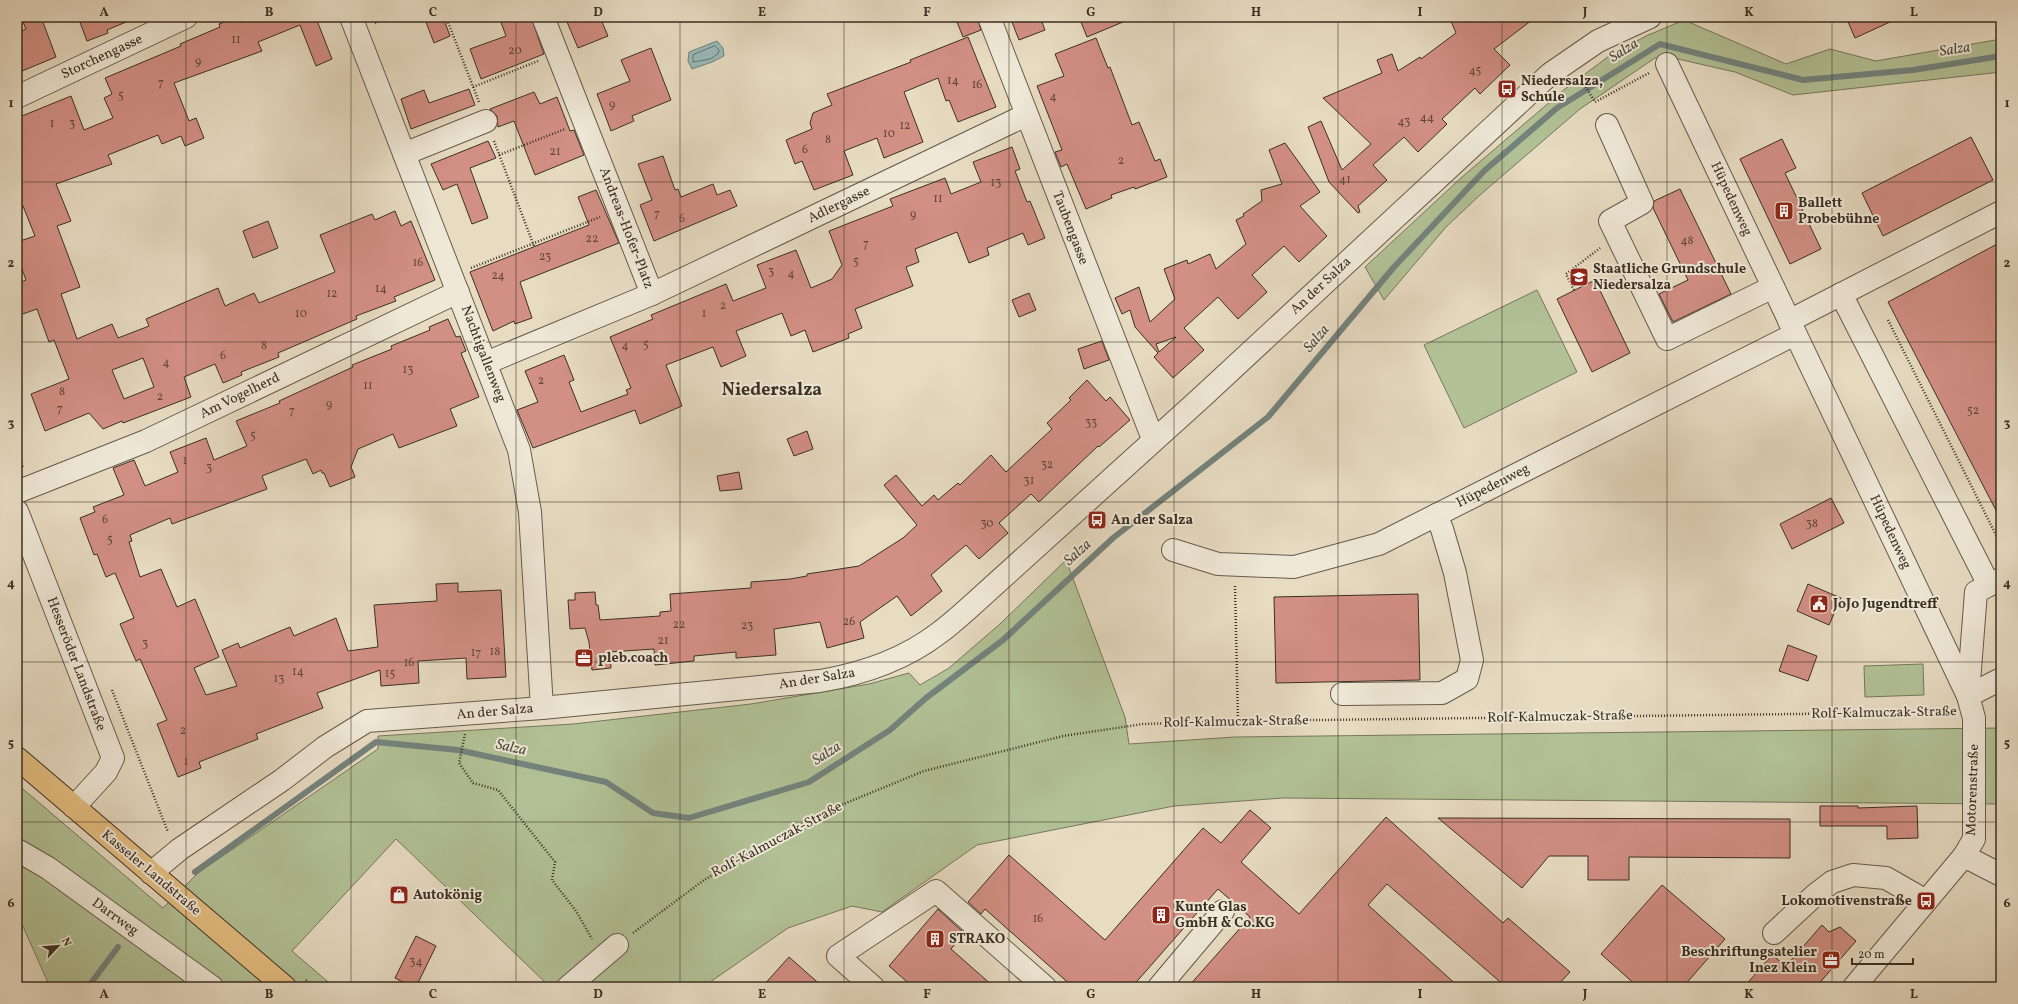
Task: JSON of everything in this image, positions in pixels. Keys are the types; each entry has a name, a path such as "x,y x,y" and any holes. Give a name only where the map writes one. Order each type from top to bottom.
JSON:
{"main road":[{"name":"Kasseler Landstraße","path":"17,758 285,987"}],"street":[{"name":"Storchengasse","path":"17,97 186,17"},
{"name":"Nachtigallenweg","path":"351,17 520,450 530,512 542,708"},
{"name":"Andreas-Hofer-Platz","path":"486,363 652,294 543,17"},
{"name":"Taubengasse","path":"989,17 1153,440"},
{"name":"An der Salza","path":"151,873 180,849 282,780 326,747 367,721 542,708 820,681 849,676 877,666 909,651 938,633 1202,397 1550,74 1598,41 1638,19"},
{"name":"Hüpedenweg","path":"1667,64 1970,704"},
{"name":"Adlergasse","path":"652,294 1026,115"},
{"path":"404,154 486,121"},
{"path":"1607,125 1642,203 1610,221 1667,339 1773,287"},
{"path":"1792,327 1841,294 2001,212"},
{"name":"Am Vogelherd","path":"17,492 146,441 455,283"},
{"path":"1841,294 1995,582 1976,592 1970,704"},
{"name":"Hüpedenweg","path":"1173,550 1218,564 1294,567 1379,544 1792,327"},
{"name":"Hesseröder Landstraße","path":"17,511 113,758 106,772 74,808"},
{"path":"1342,694 1442,693 1467,679 1472,660 1455,573 1442,529 1436,515"},
{"path":"1970,704 2001,679"},
{"name":"Motorenstraße","path":"1854,987 1964,856 1974,839 1974,726 1970,704"},
{"name":"Darrweg","path":"17,850 48,868 212,987"},
{"path":"1964,856 2001,874"},
{"path":"1774,933 1815,895 1832,882 1853,875 1886,878 1926,901"},
{"path":"873,987 838,956 936,891 1045,987"},
{"path":"1159,987 1223,911"},
{"path":"568,987 609,951"}],"path":[{"path":"473,87 558,53"},
{"path":"1584,82 1595,102 1667,64"},
{"path":"499,155 584,121"},
{"path":"455,283 619,210"},
{"path":"1574,290 1566,274 1617,235"},
{"path":"1888,320 2001,545"},
{"path":"1235,565 1238,721"},
{"name":"Rolf-Kalmuczak-Straße","path":"609,951 704,880 824,812 924,771 1063,736 1143,724 1970,704"},
{"path":"464,737 459,763 473,783 498,790 555,862 552,880 609,951"}],"green space":[{"path":"1684,20 1786,64 1830,49 1876,61 2001,39 2001,72 1793,95 1735,72 1669,57 1655,58 1580,109 1480,195 1446,227 1384,300 1365,267 1462,177 1565,89 1609,56 1646,36"},
{"path":"1537,290 1577,372 1464,428 1424,345"},
{"path":"1066,560 1125,717 1129,744 1235,737 2001,728 2001,804 1283,798 1174,806 977,845 882,912 852,906 788,928 703,987 550,987 396,839 292,951 334,987 50,987 17,913 17,784 163,908 198,873 378,749 378,736 573,724 751,704 869,684 909,673 920,685 949,668 1000,624"},
{"path":"1923,664 1924,695 1865,697 1864,666"}],"water":[{"path":"717,41 723,48 724,56 692,69 688,61 689,52"}],"building":[{"path":"21,17 41,17 56,57 17,73 17,33 26,29"},
{"path":"78,17 138,17 107,30 108,33 87,41"},
{"path":"237,17 318,17 316,18 332,59 316,66 300,25 258,42 262,51 174,83 189,121 196,118 204,138 185,146 181,136 162,144 158,135 108,155 112,164 56,184 71,221 57,226 80,287 61,294 77,339 112,324 118,338 149,326 146,319 218,288 225,306 254,293 259,303 335,272 320,235 372,214 375,220 395,211 401,226 411,221 435,280 394,297 396,301 356,316 357,319 278,353 279,357 241,372 242,375 223,383 215,364 184,377 191,397 103,429 89,413 45,431 31,394 69,379 54,340 49,342 37,309 17,316 17,284 26,280 17,255 17,242 35,236 23,206 17,208 17,118 71,96 84,130 113,118 104,98 112,94 105,78 181,46 180,44 220,27 219,24","holes":["143,358 154,387 124,399 112,370"]},
{"path":"424,17 443,17 450,36 434,43"},
{"path":"499,17 531,17 544,54 481,79 470,49 506,36"},
{"path":"565,17 600,17 608,36 578,48"},
{"path":"955,17 977,17 981,30 963,37"},
{"path":"1010,17 1040,17 1045,30 1019,40"},
{"path":"1079,17 1135,17 1087,37"},
{"path":"1464,17 1536,17 1494,49 1510,65 1480,94 1475,88 1442,119 1447,124 1418,152 1404,137 1373,165 1387,180 1358,206 1360,212 1358,213 1329,182 1308,127 1321,121 1342,170 1371,144 1323,98 1382,73 1377,60 1392,54 1398,71 1420,57 1421,59 1456,33 1451,21"},
{"path":"1846,17 1901,17 1855,38"},
{"path":"968,37 996,107 958,122 949,100 946,101 938,78 904,92 923,142 884,158 877,138 844,151 853,175 814,190 802,161 795,164 786,140 812,129 810,123 813,113 832,105 827,94 911,62 910,60"},
{"path":"1096,38 1108,68 1110,67 1132,125 1139,122 1155,161 1160,159 1167,177 1135,189 1134,187 1111,195 1112,198 1086,209 1067,164 1061,167 1055,152 1062,150 1037,86 1064,76 1055,54"},
{"path":"651,48 671,100 632,116 634,121 611,131 597,94 630,81 621,60"},
{"path":"469,89 475,105 411,129 401,99 424,90 429,103"},
{"path":"534,92 540,104 557,97 570,131 574,130 584,155 535,175 514,121 498,127 497,116 490,109"},
{"path":"1971,137 1993,180 1883,236 1862,193"},
{"name":"Ballett Probebühne","path":"1782,139 1796,168 1785,173 1821,249 1790,264 1740,159"},
{"path":"488,141 496,158 470,168 488,218 472,224 457,184 443,190 431,164"},
{"path":"1285,143 1320,192 1300,206 1327,236 1299,262 1284,246 1252,275 1267,292 1238,319 1218,297 1184,328 1204,350 1173,378 1154,357 1158,353 1135,327 1130,310 1122,314 1115,298 1139,287 1150,322 1175,299 1164,269 1187,260 1188,264 1210,254 1216,269 1246,244 1236,220 1244,216 1243,214 1262,201 1261,190 1282,184 1269,150","holes":["1176,337 1159,352 1156,344"]},
{"path":"1012,147 1020,169 1015,171 1027,202 1030,201 1045,238 1028,245 1023,233 987,248 989,255 969,263 957,232 915,249 919,262 906,267 913,286 855,309 862,328 848,334 849,338 813,352 805,330 791,336 782,313 736,331 746,356 721,367 713,347 666,365 682,406 640,424 635,410 533,448 517,410 538,402 525,371 564,355 574,380 569,382 581,412 628,394 626,390 631,388 610,337 653,319 651,315 726,284 733,301 766,288 757,265 796,250 811,288 832,279 842,265 829,231 893,206 890,199 945,178 951,194 981,182 973,162"},
{"path":"663,156 675,190 678,189 681,197 713,184 717,195 730,190 737,206 654,241 640,205 652,200 638,164"},
{"name":"Staatliche Grundschule Niedersalza","path":"1680,189 1731,294 1673,322 1659,294 1688,280 1653,208 1654,201"},
{"path":"596,190 619,243 520,282 532,318 515,324 514,321 493,331 470,272 589,225 578,197"},
{"path":"268,221 278,248 253,258 243,231"},
{"path":"2001,242 2001,520 1888,302"},
{"path":"1595,280 1630,353 1592,372 1557,299"},
{"path":"1029,293 1036,310 1019,317 1012,300"},
{"path":"448,319 456,337 460,336 466,351 461,353 479,397 450,409 457,426 399,448 393,434 358,449 351,467 355,477 330,487 324,473 322,473 321,470 313,474 306,459 262,476 267,489 172,524 170,518 130,535 132,541 129,542 140,577 161,569 177,607 195,599 219,657 194,668 206,695 237,686 222,650 238,643 240,648 290,627 294,636 336,618 348,651 378,647 374,605 437,601 436,584 458,583 458,592 501,590 506,677 467,679 466,658 418,661 419,683 381,686 380,670 317,693 323,708 256,734 258,739 199,762 201,768 178,777 157,724 167,720 140,659 136,661 120,624 134,618 115,573 106,577 97,554 94,555 80,518 95,512 93,507 124,495 113,468 134,460 145,486 178,472 170,452 206,438 214,460 247,446 236,421 280,403 279,401 353,367 352,365 392,349 391,346 430,330 429,327"},
{"path":"1102,341 1109,360 1084,369 1078,349"},
{"path":"1087,380 1106,401 1110,397 1130,420 1099,447 1098,446 1039,502 1031,494 999,523 1008,533 979,559 966,545 931,575 942,591 911,616 897,596 860,622 864,638 827,648 820,622 774,629 776,655 736,658 736,652 694,656 694,661 655,665 654,649 610,652 611,668 592,670 589,642 585,628 570,629 568,600 575,600 575,593 595,592 596,605 598,605 600,620 660,616 660,612 671,611 670,594 751,588 751,582 790,579 807,576 807,574 859,566 903,538 917,525 884,485 896,475 922,506 934,495 938,500 958,483 960,485 991,455 1006,472 1052,429 1047,423 1071,400 1069,398"},
{"path":"807,431 813,449 794,456 787,439"},
{"path":"739,472 742,489 720,491 717,476"},
{"path":"1831,498 1844,523 1792,549 1780,524"},
{"name":"JoJo Jugendtreff","path":"1808,584 1841,598 1829,625 1797,611"},
{"path":"1418,594 1420,680 1276,683 1274,597"},
{"path":"1788,645 1817,656 1808,681 1779,671"},
{"path":"1820,806 1858,806 1858,808 1917,806 1918,838 1887,839 1887,826 1820,826"},
{"path":"1250,810 1271,828 1241,862 1299,914 1386,817 1503,923 1508,918 1570,972 1556,987 1506,987 1387,884 1368,905 1459,987 1188,987 1250,917 1218,889 1132,987 1073,987 985,909 981,914 968,902 1009,855 1105,940 1203,828 1221,843"},
{"path":"1438,818 1790,819 1790,858 1629,857 1629,880 1588,880 1588,856 1549,856 1522,888"},
{"path":"1662,885 1725,939 1683,987 1638,987 1601,954"},
{"name":"STRAKO","path":"938,909 964,933 951,949 994,987 913,987 889,966"},
{"path":"1822,925 1829,932 1840,927 1856,941 1816,987 1744,987 1772,955 1786,966"},
{"path":"416,936 436,946 416,987 413,987 395,978"},
{"path":"789,957 823,987 762,987"}],"waterway":[{"name":"Salza","path":"195,872 376,742 458,750 606,782 653,813 689,818 809,782 890,730 926,698 1003,640 1113,538 1268,417 1394,267 1484,171 1557,108 1660,44 1803,80 1913,70 2001,56"},
{"name":"Salza","path":"88,987 118,947"}],"place":[{"name":"Niedersalza, Schule","path":"1507,89"},
{"name":"Ballett Probebühne","path":"1784,211"},
{"name":"Staatliche Grundschule Niedersalza","path":"1579,277"},
{"name":"An der Salza","path":"1097,520"},
{"name":"JoJo Jugendtreff","path":"1819,604"},
{"name":"pleb.coach","path":"584,658"},
{"name":"Autokönig","path":"399,895"},
{"name":"Lokomotivenstraße","path":"1926,901"},
{"name":"Kunte Glas GmbH & Co.KG","path":"1161,915"},
{"name":"STRAKO","path":"935,939"},
{"name":"Beschriftungsatelier Inez Klein","path":"1831,960"}],"district":[{"name":"Niedersalza","path":"772,390"}]}
